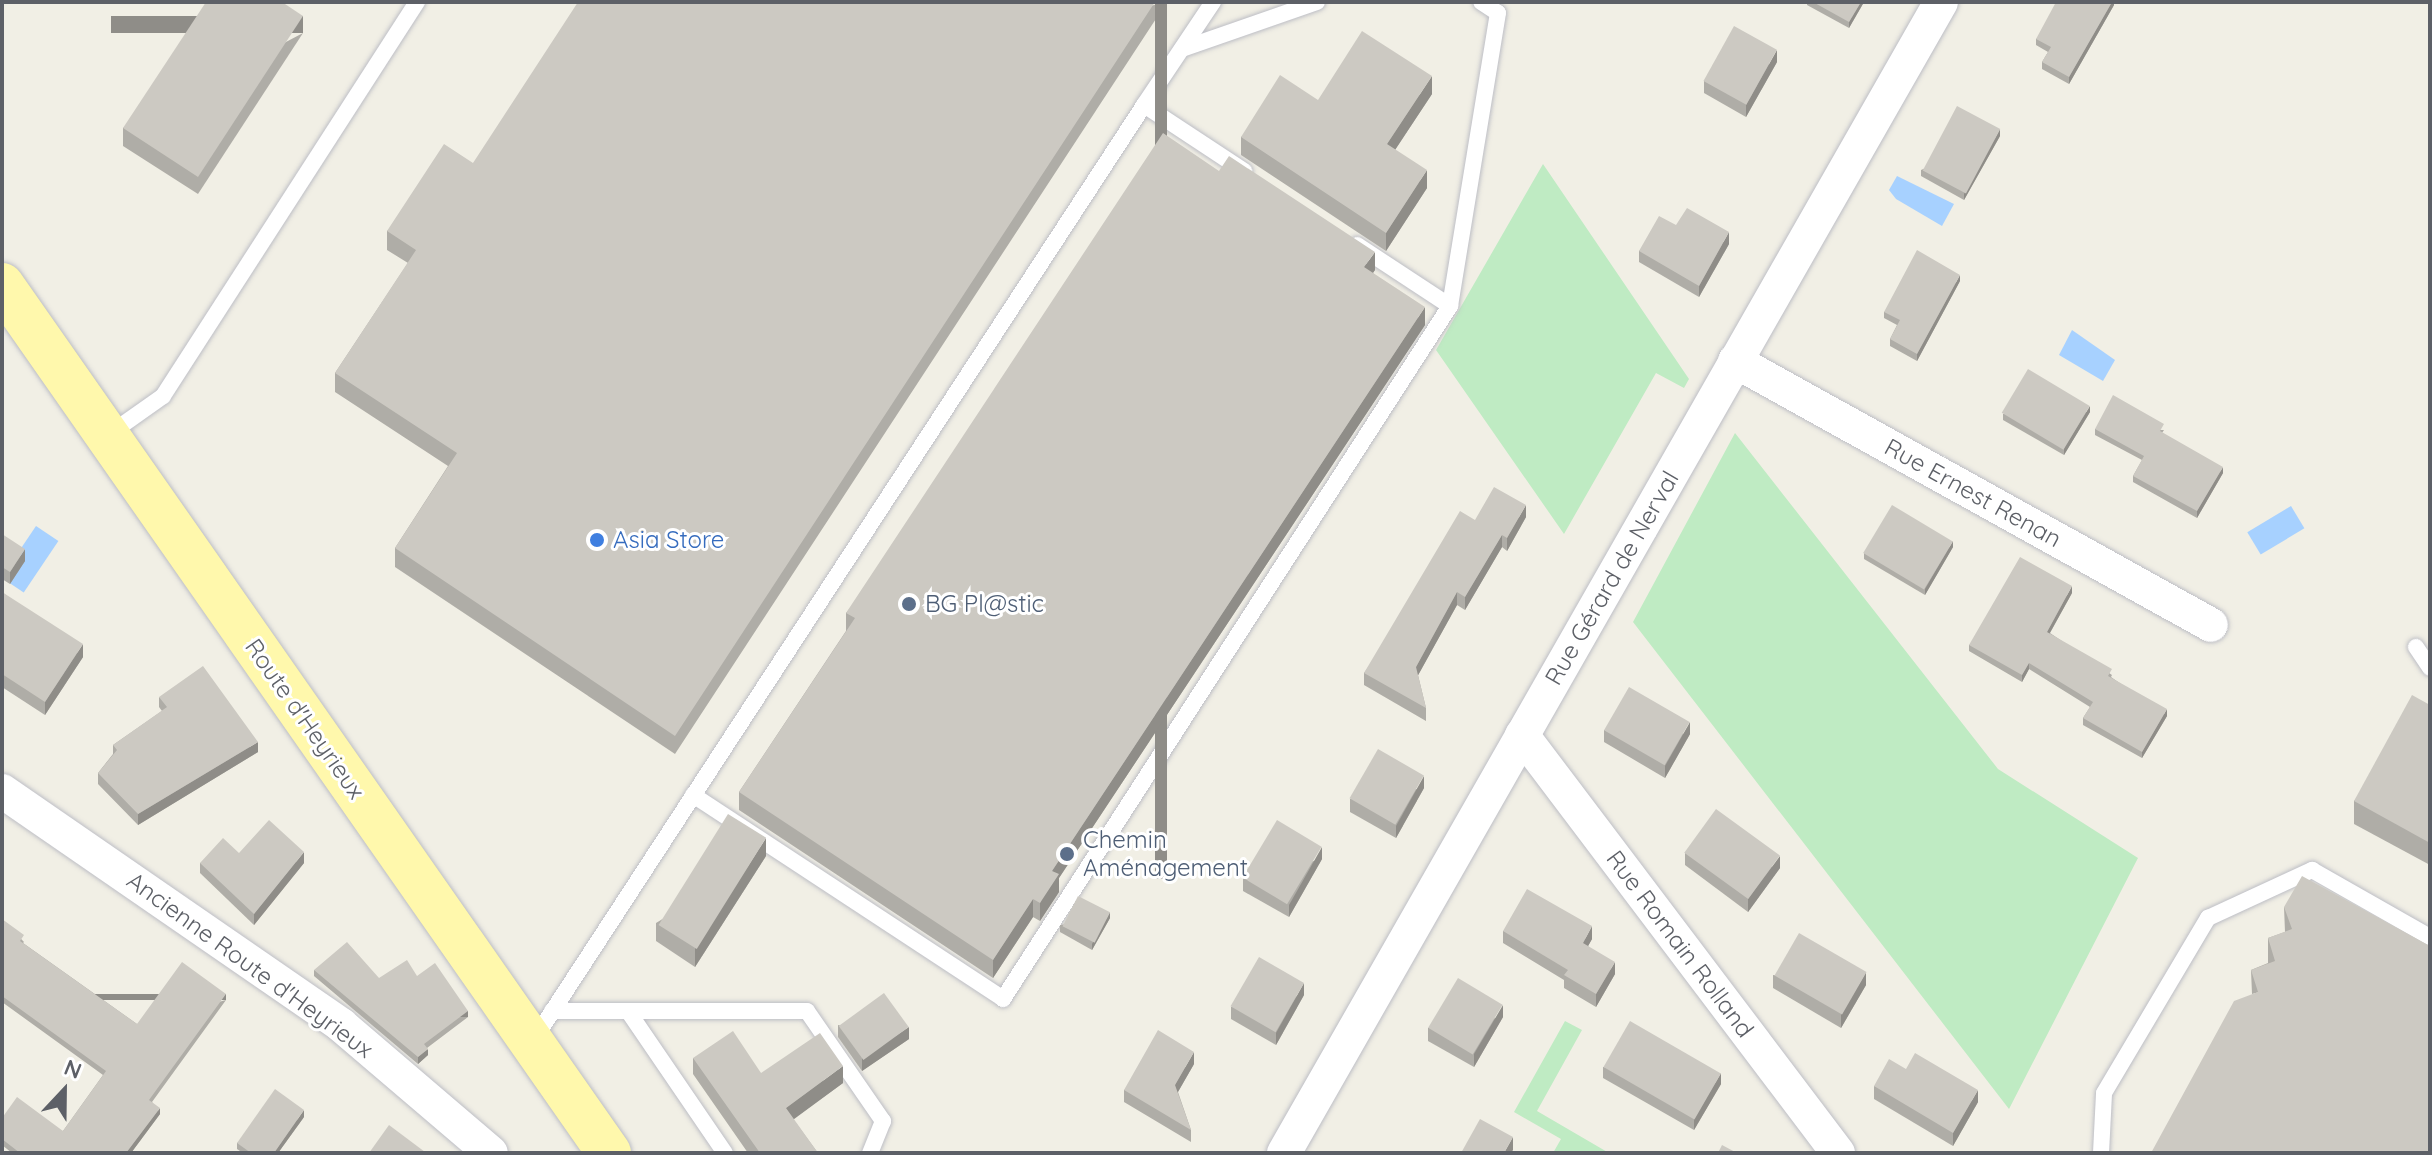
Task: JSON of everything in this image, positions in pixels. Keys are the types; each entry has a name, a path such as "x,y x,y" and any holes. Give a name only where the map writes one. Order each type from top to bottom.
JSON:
{"main road":[{"name":"Route d'Heyrieux","path":"2,285 107,436 542,1027 609,1153"}],"street":[{"name":"Rue Gérard de Nerval","path":"1284,1153 1941,2"},
{"name":"Rue Ernest Renan","path":"1735,361 2211,625"},
{"name":"Rue Romain Rolland","path":"1522,735 1838,1153"},
{"name":"Ancienne Route d'Heyrieux","path":"2,791 341,1025 489,1152"}],"lane":[{"path":"107,436 163,396 417,2"},
{"path":"542,1027 1213,2"},
{"path":"1182,49 1317,2"},
{"path":"693,795 1003,999 1450,306 1498,13 1481,2"},
{"path":"1144,105 1264,184"},
{"path":"1343,236 1450,306"},
{"path":"2416,647 2430,668"},
{"path":"2101,1153 2104,1093 2208,918 2312,870 2430,937"},
{"path":"542,1027 628,1011 807,1011 883,1121 870,1153"},
{"path":"628,1011 725,1153"}],"green space":[{"path":"1543,164 1689,379 1684,388 1656,373 1564,534 1436,350"},
{"path":"1735,433 1998,769 2138,858 2009,1109 1633,622"},
{"path":"1565,1021 1582,1030 1537,1111 1609,1153 1553,1153 1561,1139 1514,1112"}],"water":[{"path":"1897,176 1954,204 1942,226 1896,199 1889,190"},
{"path":"2072,330 2115,360 2103,381 2059,355"},
{"path":"2291,506 2304,528 2261,555 2247,532"},
{"path":"36,526 58,541 24,592 2,576"}],"building":[{"path":"206,2 282,2 303,16 198,177 123,128"},
{"path":"578,2 1155,2 675,736 395,548 457,453 335,373 416,250 387,231 444,144 473,163"},
{"path":"1813,2 1861,2 1849,22"},
{"path":"2056,2 2112,2 2069,77 2042,62 2051,47 2036,39"},
{"path":"1734,26 1777,50 1746,105 1703,81"},
{"path":"1362,31 1432,76 1387,144 1427,170 1386,233 1241,137 1280,75 1318,100"},
{"path":"1957,106 2000,129 1966,193 1923,170"},
{"path":"1163,133 1219,171 1229,156 1375,252 1364,267 1425,307 1052,871 1059,874 1040,903 1033,899 993,960 739,792 855,618 846,613"},
{"path":"1687,208 1729,232 1699,286 1639,251 1659,216 1676,225"},
{"path":"1917,250 1960,275 1917,354 1890,339 1900,320 1884,312"},
{"path":"2028,369 2090,406 2063,450 2002,413"},
{"path":"2113,395 2164,424 2160,431 2223,467 2197,511 2133,476 2144,456 2095,429"},
{"path":"1494,487 1526,505 1507,538 1502,535 1465,597 1457,592 1416,667 1426,708 1364,673 1460,511 1475,520"},
{"path":"1892,505 1953,542 1924,590 1863,553"},
{"path":"2,534 25,549 10,572 2,567"},
{"path":"2020,557 2072,586 2047,632 2112,669 2108,676 2167,709 2142,752 2083,718 2093,702 2029,663 2022,675 1969,645"},
{"path":"2,592 83,644 45,702 2,674"},
{"path":"203,666 258,742 138,814 98,773 117,750 113,745 167,707 159,697"},
{"path":"1629,687 1690,722 1665,765 1604,730"},
{"path":"2412,695 2430,705 2430,843 2354,801"},
{"path":"1378,749 1424,776 1395,825 1350,798"},
{"path":"1716,809 1780,855 1748,899 1684,853"},
{"path":"728,814 766,838 697,949 659,925"},
{"path":"269,820 304,852 254,914 200,863 223,838 239,853"},
{"path":"1277,820 1322,847 1287,904 1242,877"},
{"path":"2302,876 2430,946 2430,1153 2151,1153 2234,1001 2258,992 2251,970 2275,961 2268,938 2292,929 2284,907"},
{"path":"1527,889 1592,926 1583,943 1615,962 1596,994 1564,975 1568,970 1503,931"},
{"path":"1078,896 1110,912 1095,943 1063,926"},
{"path":"2,919 24,935 20,941 137,1024 182,962 226,994 149,1100 160,1108 126,1153 20,1153 2,1139 2,1118 17,1097 63,1131 106,1071 2,996"},
{"path":"1799,933 1867,972 1842,1014 1774,975"},
{"path":"347,942 379,978 407,960 417,976 435,963 468,1011 424,1044 428,1049 418,1057 314,970"},
{"path":"1259,957 1304,983 1276,1032 1230,1006"},
{"path":"1458,978 1503,1005 1473,1054 1428,1028"},
{"path":"884,993 909,1027 863,1060 839,1026"},
{"path":"1630,1021 1721,1074 1694,1119 1604,1067"},
{"path":"1158,1030 1194,1052 1175,1085 1191,1130 1124,1090"},
{"path":"733,1031 761,1073 820,1033 843,1066 786,1108 818,1153 760,1153 693,1058"},
{"path":"1915,1053 1978,1090 1953,1133 1874,1086 1889,1059 1906,1069"},
{"path":"275,1089 304,1110 274,1153 251,1153 237,1143"},
{"path":"1480,1119 1513,1137 1504,1153 1461,1153"},
{"path":"389,1125 425,1152 369,1153"},
{"path":"1722,1145 1737,1153 1718,1153"}],"place":[{"name":"Asia Store","path":"597,540"},
{"name":"BG Pl@stic","path":"909,604"},
{"name":"Chemin Aménagement","path":"1067,854"}]}
